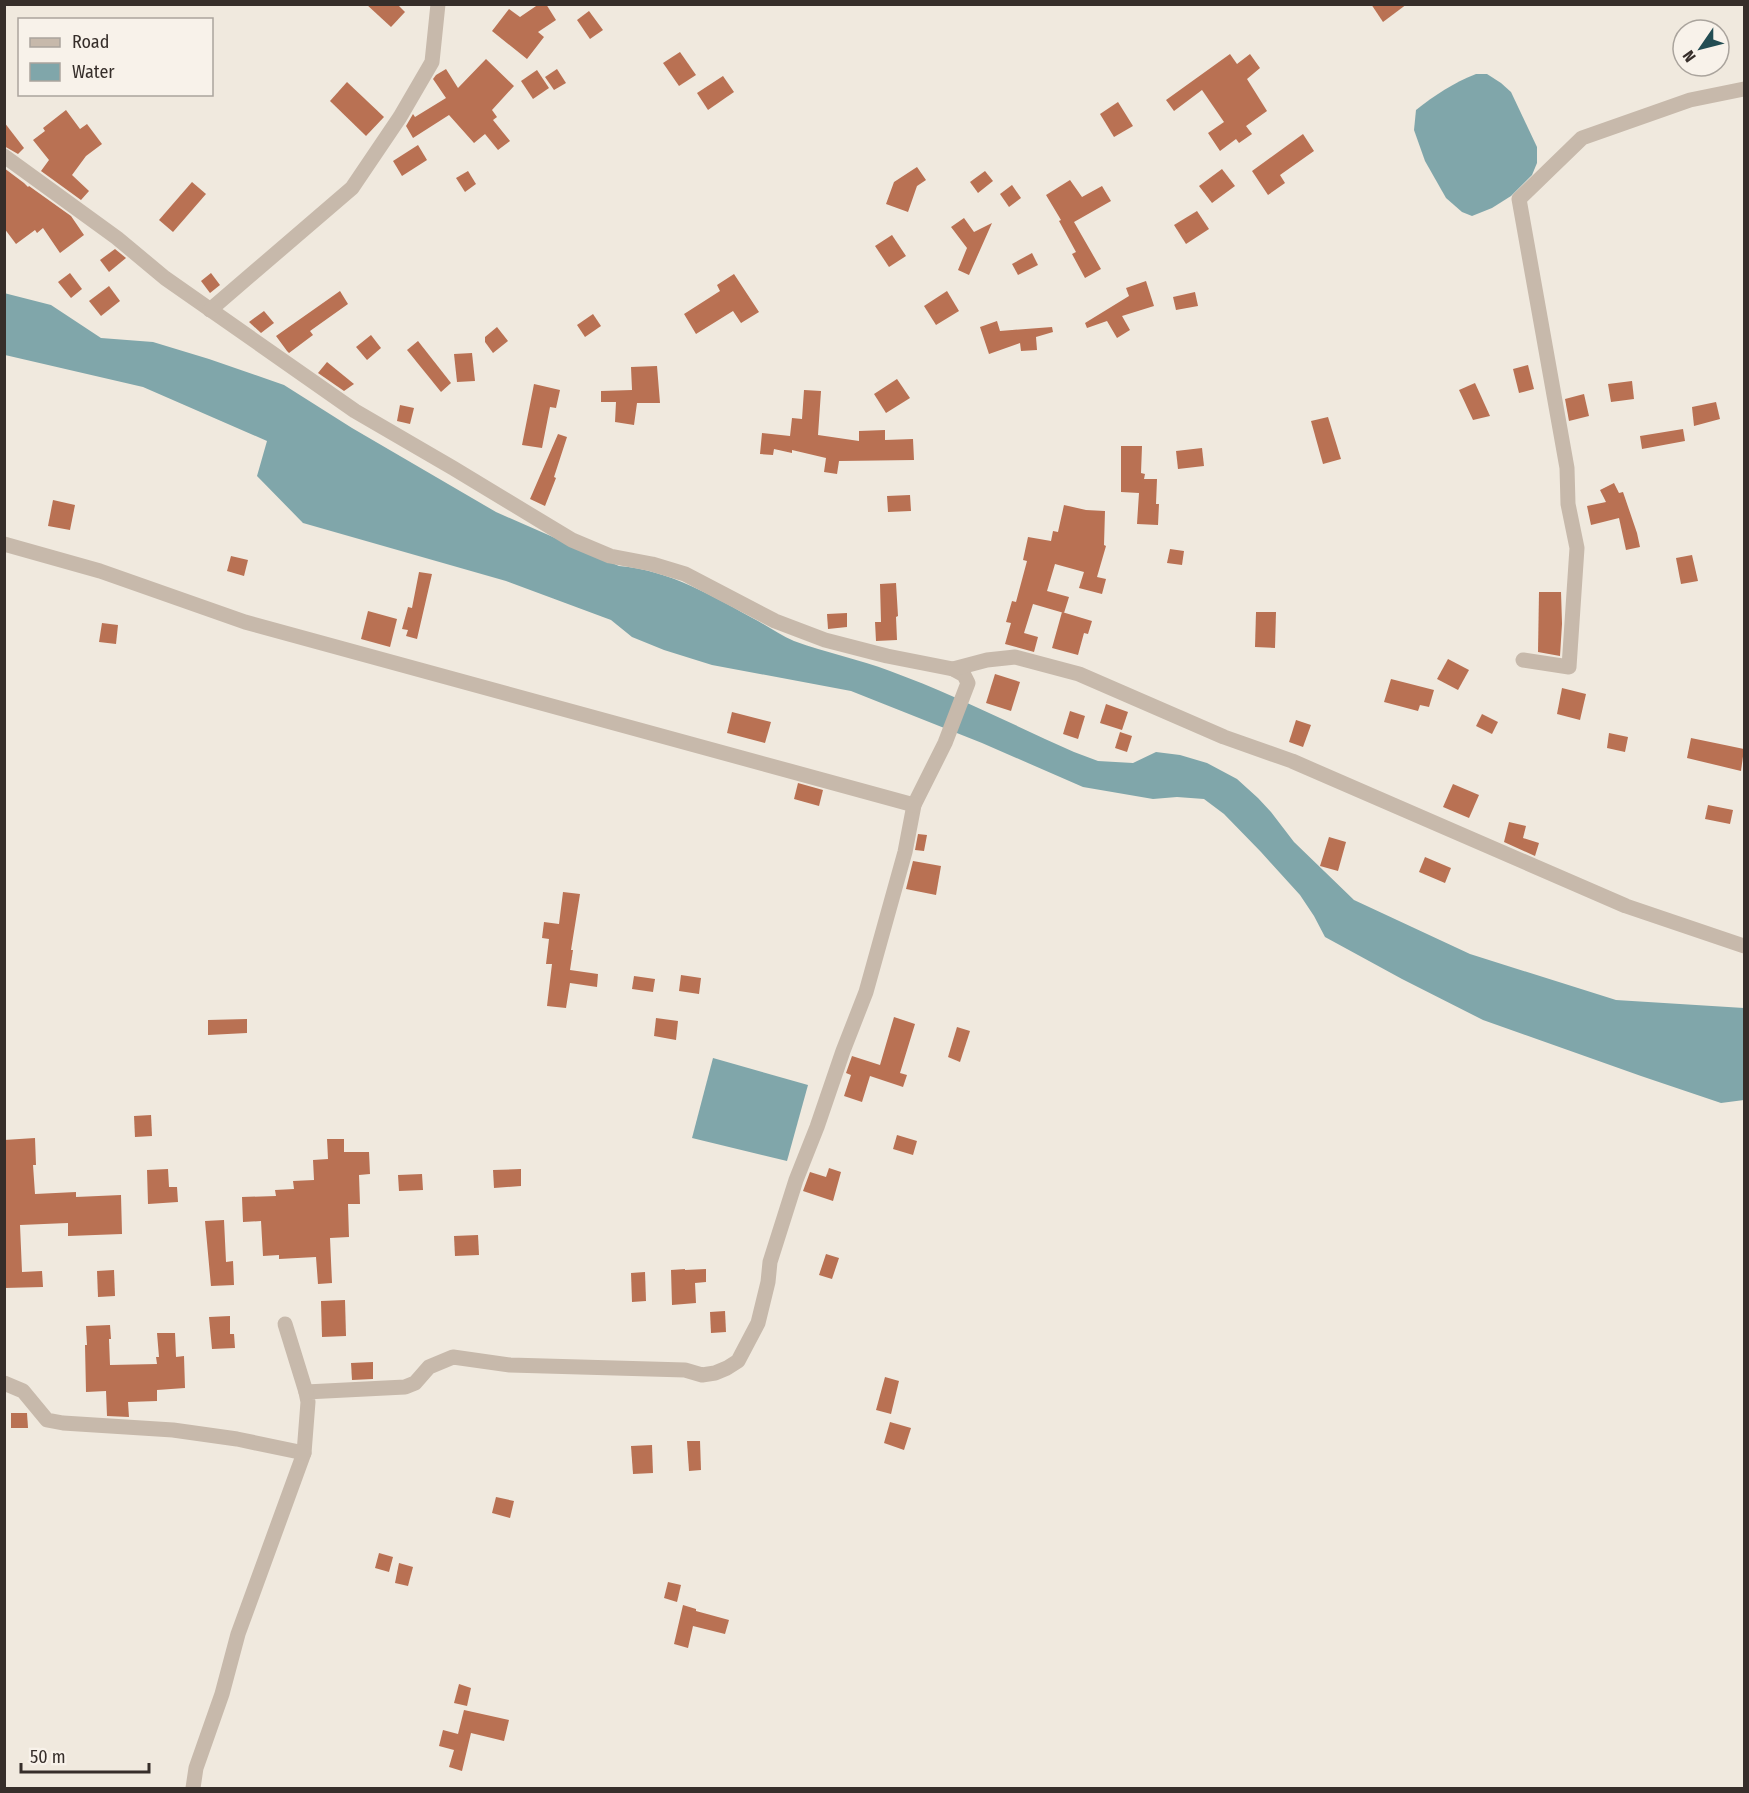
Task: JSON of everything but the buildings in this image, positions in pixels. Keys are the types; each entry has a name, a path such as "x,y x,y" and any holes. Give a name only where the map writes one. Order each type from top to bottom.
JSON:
{"street":[{"path":"210,310 352,188 400,117 432,62 438,4"},
{"path":"1523,660 1569,668 1577,548 1568,504 1567,468 1519,199 1582,138 1690,100 1744,89"},
{"path":"4,156 117,238 165,278 354,411 572,540 610,556 652,564 685,574 775,621 825,640 887,656 953,669 964,675 968,683 945,743 914,805 905,852 866,992 796,1180 770,1262 768,1282 758,1323 738,1361 715,1373 702,1375 685,1370 510,1365 453,1357 429,1366 415,1383 405,1387 306,1392"},
{"path":"4,544 100,571 245,622 914,805"},
{"path":"953,669 987,660 1015,657 1079,674 1224,737 1292,761 1626,906 1744,946"},
{"path":"193,1788 196,1768 222,1694 238,1634 304,1453 308,1402 285,1324"},
{"path":"4,1383 23,1391 47,1420 173,1430 237,1439 304,1453"}],"water":[{"path":"1476,74 1487,74 1511,92 1537,147 1537,163 1532,175 1511,196 1492,208 1472,216 1462,212 1446,198 1425,161 1414,130 1416,110 1444,90"},
{"path":"4,293 51,305 101,338 153,342 284,385 352,428 496,512 619,566 656,573 691,586 794,641 913,680 1074,752 1098,761 1133,763 1156,752 1180,755 1207,763 1237,779 1258,798 1294,842 1354,900 1470,954 1616,1000 1744,1008 1744,1100 1721,1103 1483,1020 1325,937 1300,895 1224,814 1204,799 1177,797 1153,799 1083,787 982,743 851,691 712,665 632,637 611,620 506,581 303,523 257,476 267,441 143,387 5,355"},
{"path":"713,1058 808,1085 787,1161 692,1138"}]}
